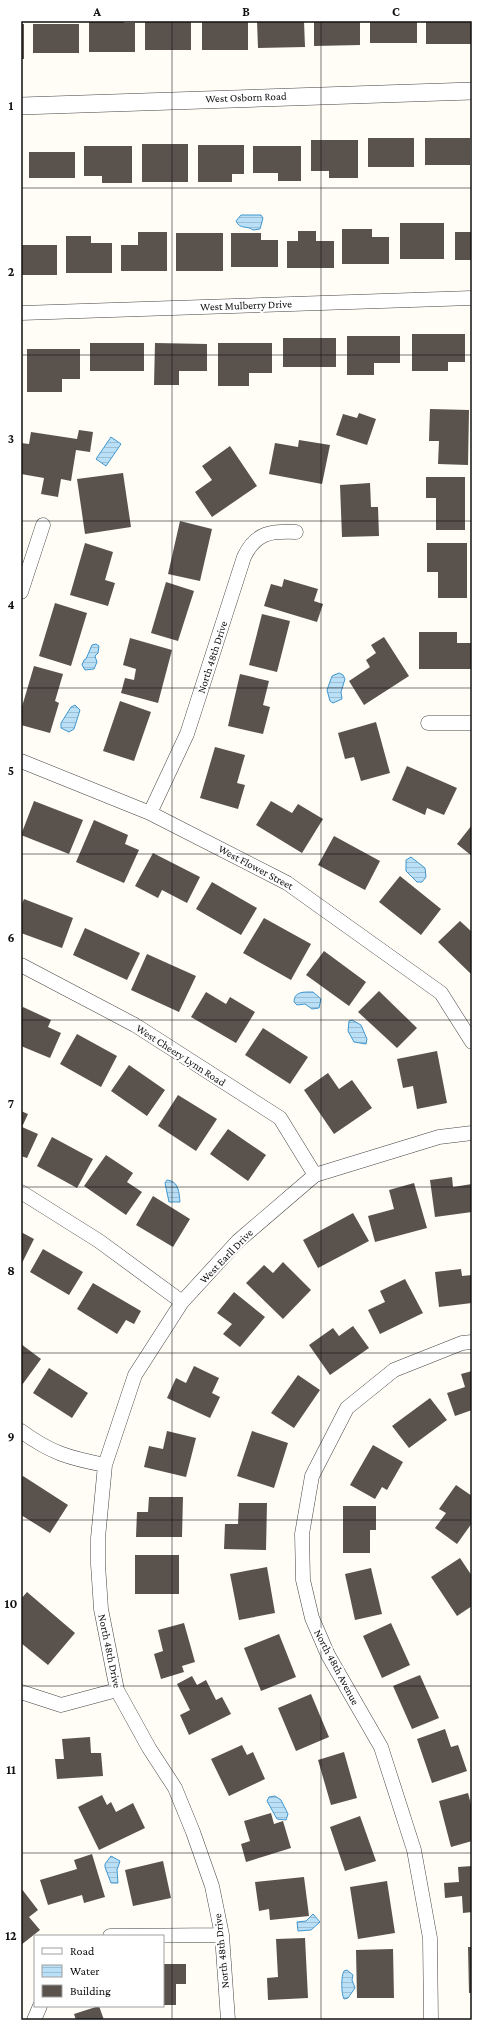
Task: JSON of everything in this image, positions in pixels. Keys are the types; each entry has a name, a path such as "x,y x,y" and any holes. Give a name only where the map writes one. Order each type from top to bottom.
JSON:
{"street":[{"name":"West Osborn Road","path":"21,106 472,91"},
{"name":"West Mulberry Drive","path":"21,313 472,298"},
{"path":"21,592 43,525"},
{"name":"North 48th Drive","path":"150,813 187,734 244,557 250,545 270,532 296,532"},
{"path":"428,723 472,722"},
{"name":"West Flower Street","path":"21,761 150,813 287,882 441,993 472,1042"},
{"name":"West Cheery Lynn Road","path":"21,965 135,1025 280,1118 315,1175"},
{"name":"West Earll Drive","path":"182,1302 238,1241 315,1175 439,1137 472,1133"},
{"path":"21,1192 99,1241 182,1302"},
{"name":"North 48th Drive","path":"182,1302 135,1375 105,1465 98,1538 100,1609 117,1690 178,1796 212,1886 222,1935 228,2020"},
{"name":"North 48th Avenue","path":"431,2020 430,1938 414,1850 381,1746 328,1655 312,1618 303,1580 302,1534 312,1476 347,1408 394,1370 462,1343 472,1342"},
{"path":"21,1431 54,1452 70,1459 105,1465"},
{"path":"21,1692 61,1705 117,1690"},
{"path":"164,1936 222,1935"},
{"path":"34,2020 40,2007"}],"water":[{"path":"241,215 261,215 263,218 260,229 253,230 240,226 236,221"},
{"path":"111,437 121,444 106,466 96,459"},
{"path":"96,644 99,646 98,653 95,656 97,662 94,669 85,670 82,665 84,660 86,659 92,645"},
{"path":"339,673 343,675 345,679 341,692 342,699 333,703 330,701 327,690 332,676"},
{"path":"75,705 80,710 74,729 69,732 61,728 61,723 71,707"},
{"path":"411,857 425,868 426,877 422,882 417,882 406,871 406,860"},
{"path":"313,992 321,999 319,1008 312,1009 305,1004 297,1005 294,1002 297,995"},
{"path":"352,1020 361,1025 367,1039 366,1044 354,1042 348,1031 349,1021"},
{"path":"167,1180 174,1183 178,1188 180,1202 169,1202 165,1183"},
{"path":"275,1796 281,1800 288,1814 286,1820 277,1819 267,1801 269,1797"},
{"path":"111,1856 120,1861 117,1870 118,1883 111,1883 105,1867 105,1864"},
{"path":"313,1914 320,1922 311,1930 298,1931 297,1922 306,1921"},
{"path":"347,1970 353,1975 352,1980 355,1988 348,1998 344,1999 342,1993 342,1980 344,1971"}],"building":[{"path":"89,21 124,21 124,23 135,23 135,52 89,52"},
{"path":"202,21 248,22 248,50 202,50"},
{"path":"257,21 304,21 305,47 258,48"},
{"path":"314,21 360,21 360,45 314,46"},
{"path":"370,21 417,21 417,43 370,43"},
{"path":"426,21 472,21 472,44 426,44"},
{"path":"145,22 191,22 191,50 145,50"},
{"path":"21,24 24,24 24,59 21,59"},
{"path":"33,24 79,24 79,53 33,53"},
{"path":"368,138 414,138 414,167 368,167"},
{"path":"425,138 470,138 470,165 425,165"},
{"path":"311,140 358,140 358,178 329,178 329,171 311,171"},
{"path":"142,144 188,144 188,182 142,182"},
{"path":"198,145 244,145 244,174 232,174 232,182 198,182"},
{"path":"84,146 132,146 132,183 102,183 102,176 84,176"},
{"path":"253,146 301,146 301,181 278,181 278,173 253,173"},
{"path":"29,152 75,152 75,178 29,178"},
{"path":"400,223 444,223 444,259 400,259"},
{"path":"342,229 372,229 372,237 389,237 389,264 342,264"},
{"path":"298,231 316,231 316,241 334,241 334,268 287,268 287,241 298,241"},
{"path":"138,232 167,232 167,271 121,271 121,245 138,245"},
{"path":"455,232 472,232 472,260 455,260"},
{"path":"176,233 223,233 223,271 176,271"},
{"path":"231,233 261,233 261,240 278,240 278,267 231,267"},
{"path":"66,236 91,236 91,243 112,243 112,273 66,273"},
{"path":"21,245 57,245 57,275 21,275"},
{"path":"412,334 465,334 465,362 448,362 448,371 412,371"},
{"path":"347,336 400,336 400,363 374,363 374,375 347,375"},
{"path":"283,338 336,338 336,367 283,367"},
{"path":"90,343 144,343 144,371 90,371"},
{"path":"155,343 207,344 207,371 179,371 179,385 154,385"},
{"path":"218,343 272,343 272,373 249,373 249,386 218,386"},
{"path":"27,349 80,349 80,379 62,379 62,392 27,392"},
{"path":"430,409 469,410 468,465 438,464 439,441 429,441"},
{"path":"359,413 376,419 367,445 336,435 343,414 357,418"},
{"path":"79,430 93,432 90,452 76,450 71,481 61,479 58,497 41,494 44,478 21,474 21,443 29,444 31,432 77,439"},
{"path":"299,440 330,445 322,484 269,474 275,443 298,447"},
{"path":"230,446 257,486 212,517 195,492 212,480 202,466"},
{"path":"123,473 131,527 85,534 77,479"},
{"path":"426,477 465,477 465,530 436,530 436,498 426,498"},
{"path":"370,483 371,507 378,507 379,536 342,537 340,485"},
{"path":"180,521 212,529 200,581 168,574"},
{"path":"85,543 113,552 105,580 115,583 108,606 70,595"},
{"path":"427,543 467,543 467,598 438,598 438,572 427,572"},
{"path":"284,579 318,589 314,601 323,604 317,622 264,606 271,584 282,587"},
{"path":"166,582 194,591 178,641 151,633"},
{"path":"55,603 87,613 71,666 39,656"},
{"path":"262,614 290,621 277,672 249,665"},
{"path":"419,632 457,632 457,643 472,643 472,669 419,669"},
{"path":"384,637 409,676 364,705 349,681 370,667 366,660 376,653 371,645"},
{"path":"130,638 172,650 158,703 121,693 125,678 134,680 136,669 123,665"},
{"path":"34,666 63,674 55,701 59,703 50,733 21,725 21,710"},
{"path":"240,674 269,681 263,705 270,707 263,734 228,726"},
{"path":"120,701 151,712 134,761 103,751"},
{"path":"376,722 390,773 361,781 354,757 345,759 338,733"},
{"path":"215,747 245,755 237,783 245,785 238,809 200,798"},
{"path":"407,766 457,788 444,815 427,808 425,815 392,800"},
{"path":"34,801 83,820 69,854 21,835"},
{"path":"271,801 292,813 298,804 323,819 302,853 256,825"},
{"path":"94,820 128,835 125,844 139,850 124,883 76,862"},
{"path":"472,825 472,856 457,844"},
{"path":"334,836 380,861 365,890 318,865"},
{"path":"153,853 200,877 187,903 162,890 158,898 135,886"},
{"path":"400,876 441,909 421,935 379,902"},
{"path":"212,882 257,908 241,935 196,909"},
{"path":"24,899 73,918 62,948 21,933 21,906"},
{"path":"264,918 311,944 291,980 243,953"},
{"path":"460,921 472,932 472,975 438,942"},
{"path":"85,928 140,953 127,980 73,955"},
{"path":"324,951 366,982 349,1006 306,975"},
{"path":"147,954 196,976 179,1012 131,990"},
{"path":"379,991 417,1028 397,1048 358,1012"},
{"path":"206,992 226,1004 230,997 255,1012 236,1043 191,1017"},
{"path":"23,1007 51,1020 48,1027 61,1033 50,1058 21,1046 21,1011"},
{"path":"263,1028 308,1057 290,1084 245,1055"},
{"path":"77,1034 117,1056 101,1087 60,1064"},
{"path":"437,1051 447,1103 417,1109 413,1086 403,1088 397,1059"},
{"path":"129,1065 165,1090 147,1116 111,1091"},
{"path":"328,1073 339,1089 352,1080 372,1108 334,1134 304,1090"},
{"path":"178,1095 217,1119 196,1151 158,1126"},
{"path":"21,1111 28,1114 22,1127 38,1134 27,1158 21,1156"},
{"path":"228,1129 266,1155 248,1181 210,1154"},
{"path":"52,1137 93,1159 77,1188 37,1166"},
{"path":"106,1155 133,1173 127,1182 142,1192 126,1215 84,1186"},
{"path":"452,1177 453,1187 472,1184 472,1212 435,1217 430,1180"},
{"path":"414,1183 427,1228 375,1242 368,1216 394,1209 389,1190"},
{"path":"153,1196 190,1219 173,1247 136,1225"},
{"path":"353,1213 369,1241 318,1268 303,1240"},
{"path":"21,1232 34,1239 21,1265"},
{"path":"43,1249 83,1272 69,1295 30,1272"},
{"path":"283,1262 311,1290 283,1319 246,1283 264,1265 273,1273"},
{"path":"461,1269 462,1276 472,1275 472,1303 439,1307 435,1272"},
{"path":"405,1279 423,1313 380,1334 368,1310 385,1302 380,1291"},
{"path":"93,1283 141,1311 134,1324 126,1320 117,1334 77,1309"},
{"path":"234,1292 265,1317 240,1347 223,1334 232,1324 217,1313"},
{"path":"353,1326 369,1348 330,1375 309,1345 333,1328 339,1336"},
{"path":"21,1344 41,1359 22,1385 21,1384"},
{"path":"194,1366 219,1378 212,1393 220,1397 210,1418 167,1398 176,1378 186,1383"},
{"path":"49,1368 88,1393 72,1418 33,1393"},
{"path":"472,1371 472,1410 455,1416 447,1393 465,1387 461,1374"},
{"path":"298,1375 320,1390 294,1428 271,1413"},
{"path":"430,1398 447,1420 409,1448 392,1426"},
{"path":"167,1431 196,1438 186,1477 144,1467 149,1446 163,1449"},
{"path":"252,1431 288,1443 274,1488 237,1476"},
{"path":"373,1445 403,1462 387,1490 382,1487 375,1499 350,1485"},
{"path":"23,1476 68,1505 50,1533 21,1515 21,1480"},
{"path":"456,1485 472,1496 472,1523 457,1544 435,1528 446,1513 439,1509"},
{"path":"149,1497 183,1497 182,1537 136,1537 137,1512 148,1512"},
{"path":"239,1503 267,1503 266,1550 224,1549 225,1524 238,1524"},
{"path":"343,1506 376,1506 376,1530 370,1530 370,1553 343,1553"},
{"path":"135,1555 179,1555 179,1594 135,1594"},
{"path":"460,1558 472,1576 472,1606 457,1616 431,1577"},
{"path":"267,1567 275,1613 239,1620 230,1574"},
{"path":"371,1568 382,1614 355,1620 345,1574"},
{"path":"27,1592 75,1633 48,1665 21,1643 21,1599"},
{"path":"184,1623 195,1662 182,1666 184,1672 161,1679 154,1654 163,1651 158,1630"},
{"path":"391,1623 410,1665 382,1678 363,1636"},
{"path":"279,1634 296,1677 261,1691 244,1648"},
{"path":"420,1675 439,1718 412,1729 393,1686"},
{"path":"192,1676 197,1685 206,1680 216,1700 222,1697 231,1714 189,1735 180,1715 190,1710 177,1684"},
{"path":"311,1694 329,1737 296,1751 278,1708"},
{"path":"445,1729 451,1747 458,1745 467,1771 432,1783 417,1739"},
{"path":"90,1737 91,1753 101,1753 103,1776 57,1779 55,1759 64,1759 62,1739"},
{"path":"242,1745 247,1755 253,1752 265,1779 229,1796 211,1759"},
{"path":"344,1752 357,1798 331,1805 318,1760"},
{"path":"468,1793 472,1808 472,1841 451,1847 439,1801"},
{"path":"102,1795 107,1805 111,1802 116,1812 133,1803 145,1828 99,1850 78,1807"},
{"path":"271,1813 274,1824 283,1821 291,1848 246,1862 241,1844 250,1841 244,1821"},
{"path":"360,1816 376,1861 345,1871 330,1827"},
{"path":"92,1854 105,1897 84,1903 82,1895 48,1905 40,1880 77,1869 74,1860"},
{"path":"163,1861 171,1898 133,1906 125,1870"},
{"path":"472,1866 472,1912 463,1913 462,1896 445,1898 444,1883 459,1882 458,1867"},
{"path":"304,1877 309,1916 270,1920 269,1909 259,1911 255,1882"},
{"path":"387,1881 395,1933 358,1939 350,1887"},
{"path":"21,1888 38,1910 29,1917 40,1930 21,1945"},
{"path":"305,1938 308,1998 268,2000 267,1978 278,1977 276,1939"},
{"path":"468,1947 472,1947 472,1993 469,1993"},
{"path":"393,1949 394,1998 357,1998 356,1950"},
{"path":"164,1964 186,1964 186,1984 176,1984 176,2005 164,2005"},
{"path":"99,2007 104,2020 76,2020 74,2014"}]}
